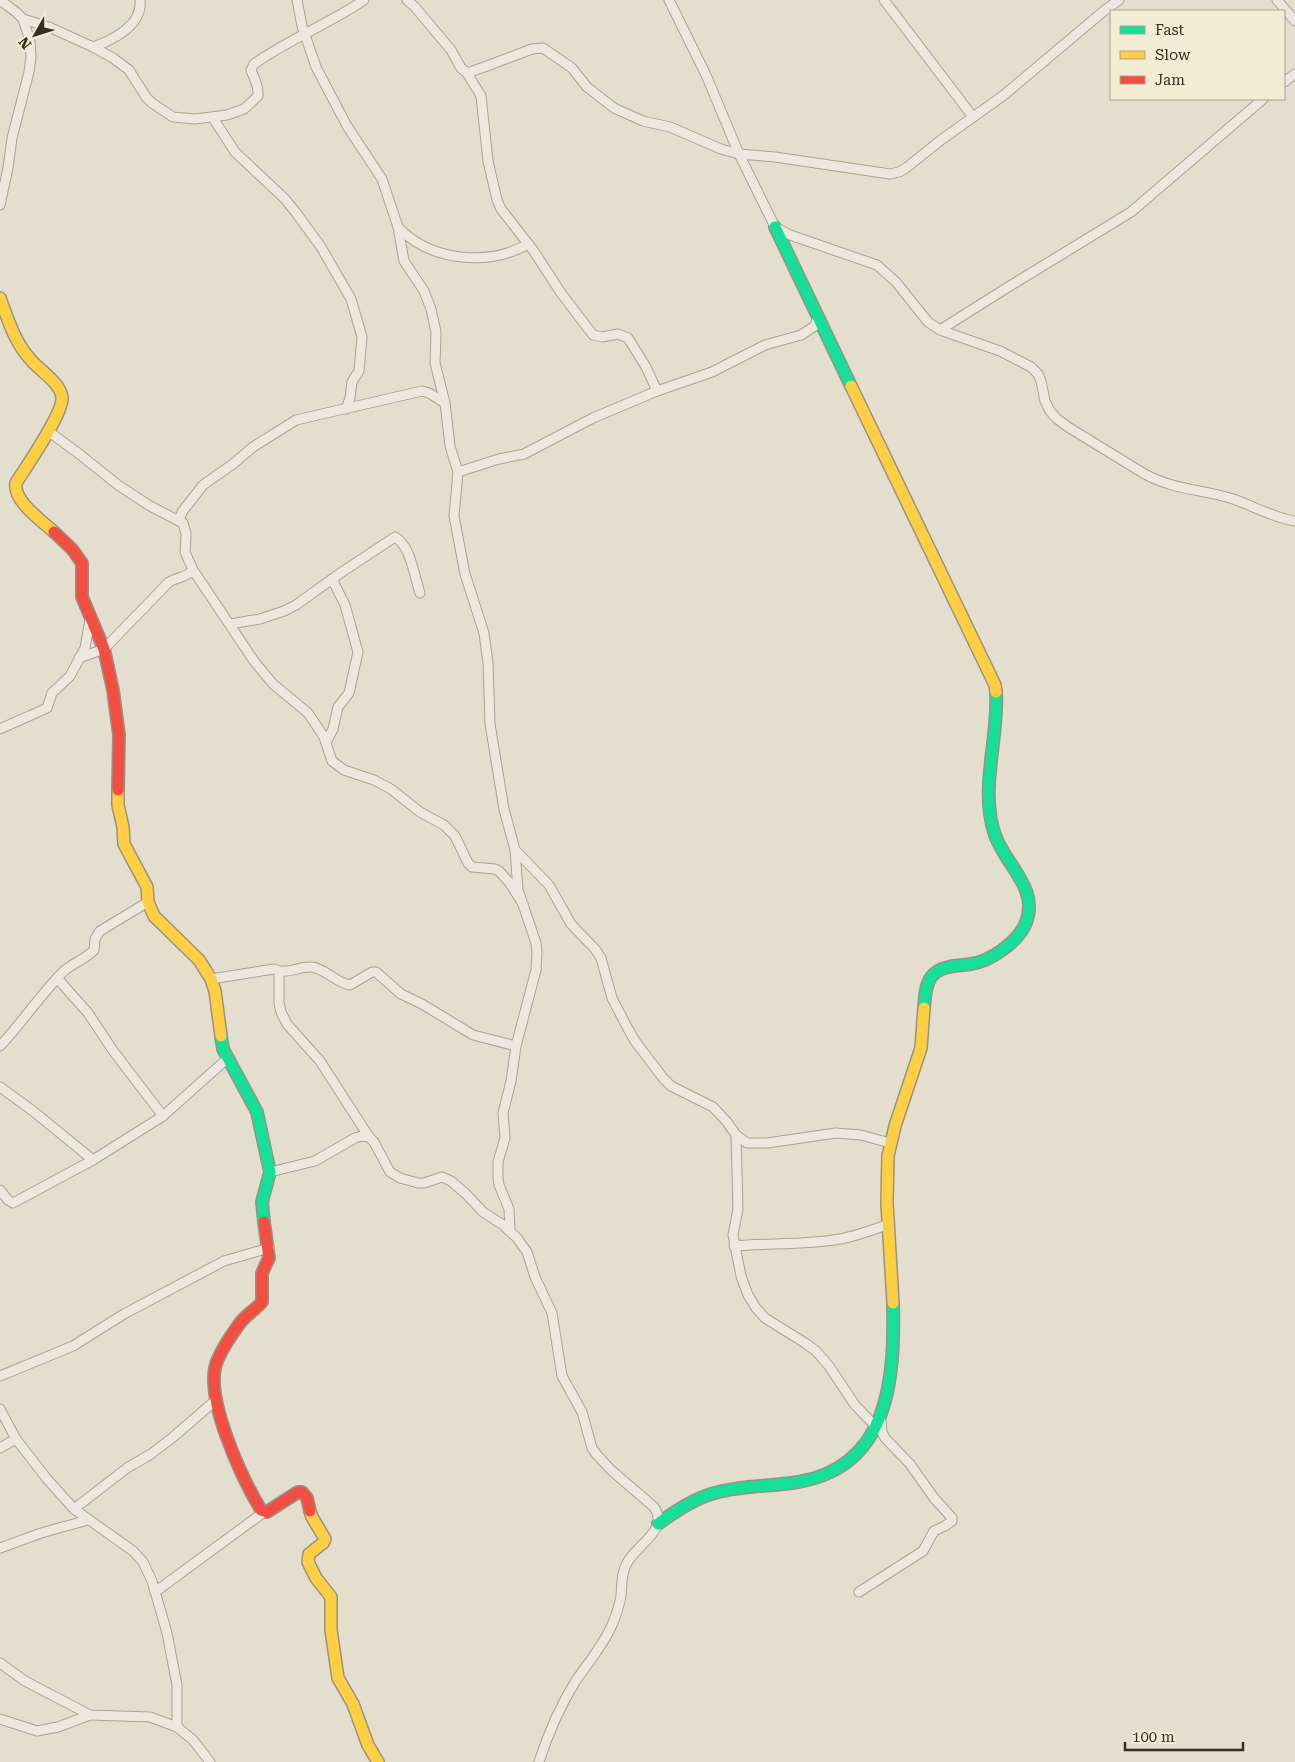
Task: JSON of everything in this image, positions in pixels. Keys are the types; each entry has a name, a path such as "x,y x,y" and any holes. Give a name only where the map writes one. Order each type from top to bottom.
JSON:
{"street":[{"path":"0,0 23,19 30,41 31,57 29,72 3,173 0,205"},
{"path":"93,47 110,41 124,31 139,12 140,0"},
{"path":"297,0 304,33 316,66 346,126 382,179 398,228 404,261 424,291 432,309 436,332 435,363 445,403 450,446 458,472 454,516 467,584 484,634 488,663 490,724 504,810 515,850 518,890 536,943 537,952 536,970 516,1046 511,1081 503,1113 506,1138 498,1171 499,1185 509,1209 510,1230"},
{"path":"23,19 49,27 93,47 124,66 132,74 146,97 173,117 188,119 213,118 238,112 258,96 258,89 251,70 266,55 304,33 336,18 364,0"},
{"path":"407,0 446,44 482,96 488,161 497,200 507,217 528,244 561,294 593,335 602,338 618,334 628,338 646,367 657,391"},
{"path":"539,1762 550,1728 564,1701 612,1626 620,1598 623,1575 628,1561 647,1540 658,1524 686,1506 715,1494 745,1488 799,1483 833,1473 853,1460 879,1424 890,1379 894,1343 888,1224 890,1143 922,1046 925,993 930,978 935,973 945,968 976,963 1002,948 1016,936 1024,925 1028,900 1024,884 997,840 991,815 989,791 995,731 995,685 739,154 706,75 669,0"},
{"path":"884,0 973,116"},
{"path":"467,73 532,49 543,48 572,68 587,87 614,108 643,121 670,127 722,149 739,154 890,174 906,168 973,116 1024,80 1105,10 1120,0"},
{"path":"1277,0 1295,22"},
{"path":"940,330 1131,212 1262,100"},
{"path":"213,118 235,152 285,199 297,214 321,247 351,299 362,337 359,371 352,382 350,398 346,409"},
{"path":"774,227 790,235 877,265 896,282 928,322 940,330 1000,351 1030,367 1038,374 1045,401 1050,412 1056,418 1152,479 1180,488 1231,498 1284,520 1295,521"},
{"path":"398,228 417,244 434,252 454,256 499,255 528,244"},
{"path":"0,298 13,333 27,356 61,392 63,403 60,412 16,483 15,490 21,501 79,556 83,566 81,592 104,649 114,690 119,735 118,805 123,827 124,844 148,886 148,902 154,916 190,950 211,979 215,992 221,1041 257,1112 270,1172 262,1202 269,1248 269,1258 262,1273 262,1302 241,1322 215,1365 216,1400 219,1417 250,1492 258,1507 264,1512"},
{"path":"458,472 499,459 524,454 593,418 657,391 712,372 765,346 801,335 815,326 818,316"},
{"path":"179,521 185,507 203,485 253,447 301,417 346,409 422,391 445,403"},
{"path":"48,431 118,485 150,506 179,521 185,528 186,552 193,570 254,661 273,684 308,713 326,743 329,755 335,764 344,770 374,780 391,789 420,812 444,825 456,836 468,863 472,866 499,871 509,882 523,904"},
{"path":"230,624 260,620 284,611 395,537 408,553 420,593"},
{"path":"79,658 104,649 168,582 187,576 193,570"},
{"path":"326,743 333,729 338,707 349,693 358,652 345,605 332,579"},
{"path":"0,729 47,708 52,693 70,676 87,642 91,616"},
{"path":"515,850 544,879 571,924 601,958 607,984 618,1010 635,1041 671,1086 712,1106 736,1135 752,1144 780,1142 836,1133 861,1135 890,1143"},
{"path":"0,1046 57,978 70,966 94,950 95,939 100,931 148,902"},
{"path":"211,979 274,969 292,972 310,967 350,986 372,972 376,972 401,994 422,1004 473,1035 516,1046"},
{"path":"279,971 279,1003 287,1024 320,1061 374,1142 384,1163 394,1175 410,1182 418,1183 424,1183 437,1178 447,1178 483,1212 510,1230 527,1252 535,1277 552,1313 562,1376 582,1412 592,1448 611,1470 654,1507 659,1517 658,1524"},
{"path":"57,978 88,1014 122,1063 163,1116"},
{"path":"0,1190 13,1203 93,1160 163,1116 228,1058"},
{"path":"0,1087 34,1111 93,1160"},
{"path":"736,1135 738,1209 733,1227 734,1246 741,1276 748,1295 765,1318 816,1351 855,1405 879,1424 885,1438 910,1464 934,1498 952,1518 952,1521 946,1526 934,1531 927,1546 918,1555 859,1592"},
{"path":"270,1172 316,1161 355,1138 369,1137"},
{"path":"734,1246 801,1243 842,1238 888,1224"},
{"path":"0,1376 73,1346 124,1314 224,1261 269,1248"},
{"path":"74,1509 127,1468 151,1454 216,1400"},
{"path":"0,1409 16,1438 47,1479 74,1509 133,1551 143,1562 155,1592 167,1633 177,1685 177,1726"},
{"path":"0,1448 16,1438"},
{"path":"155,1592 264,1512 298,1492 302,1492 307,1498 312,1516 325,1539 323,1543 309,1554 308,1559 316,1578 331,1597 331,1630 338,1678 353,1704 368,1745 378,1762"},
{"path":"0,1548 88,1520"},
{"path":"0,1663 25,1681 90,1715"},
{"path":"0,1719 37,1731 58,1727 90,1715 150,1717 177,1726 194,1740 210,1762"}],"traffic: fast":[{"path":"775,227 851,386"},
{"path":"924,1008 928,983 936,972 950,967 979,962 995,955 1021,932 1029,912 1025,889 1000,846 991,818 989,782 995,728 996,692"},
{"path":"221,1036 223,1049 257,1112 270,1172 262,1202 264,1222"},
{"path":"658,1524 683,1507 711,1494 732,1489 798,1482 828,1473 852,1458 869,1439 880,1415 888,1389 892,1361 893,1303"}],"traffic: slow":[{"path":"0,298 12,331 25,353 54,382 61,393 61,406 57,416 16,483 16,490 23,503 54,532"},
{"path":"851,386 995,685 996,692"},
{"path":"118,790 118,805 123,827 124,844 147,887 148,902 154,916 199,960 211,979 215,991 221,1036"},
{"path":"893,1303 887,1203 888,1156 895,1126 921,1048 924,1008"},
{"path":"310,1511 325,1539 323,1543 309,1554 308,1562 316,1578 331,1597 331,1630 338,1678 353,1704 368,1745 378,1762"}],"traffic: jam":[{"path":"54,532 72,549 82,563 82,597 104,649 113,690 119,735 118,790"},
{"path":"264,1222 269,1258 262,1273 262,1302 245,1317 222,1350 214,1374 215,1393 226,1436 244,1479 261,1510 267,1512 298,1492 302,1492 307,1498 310,1511"}]}
